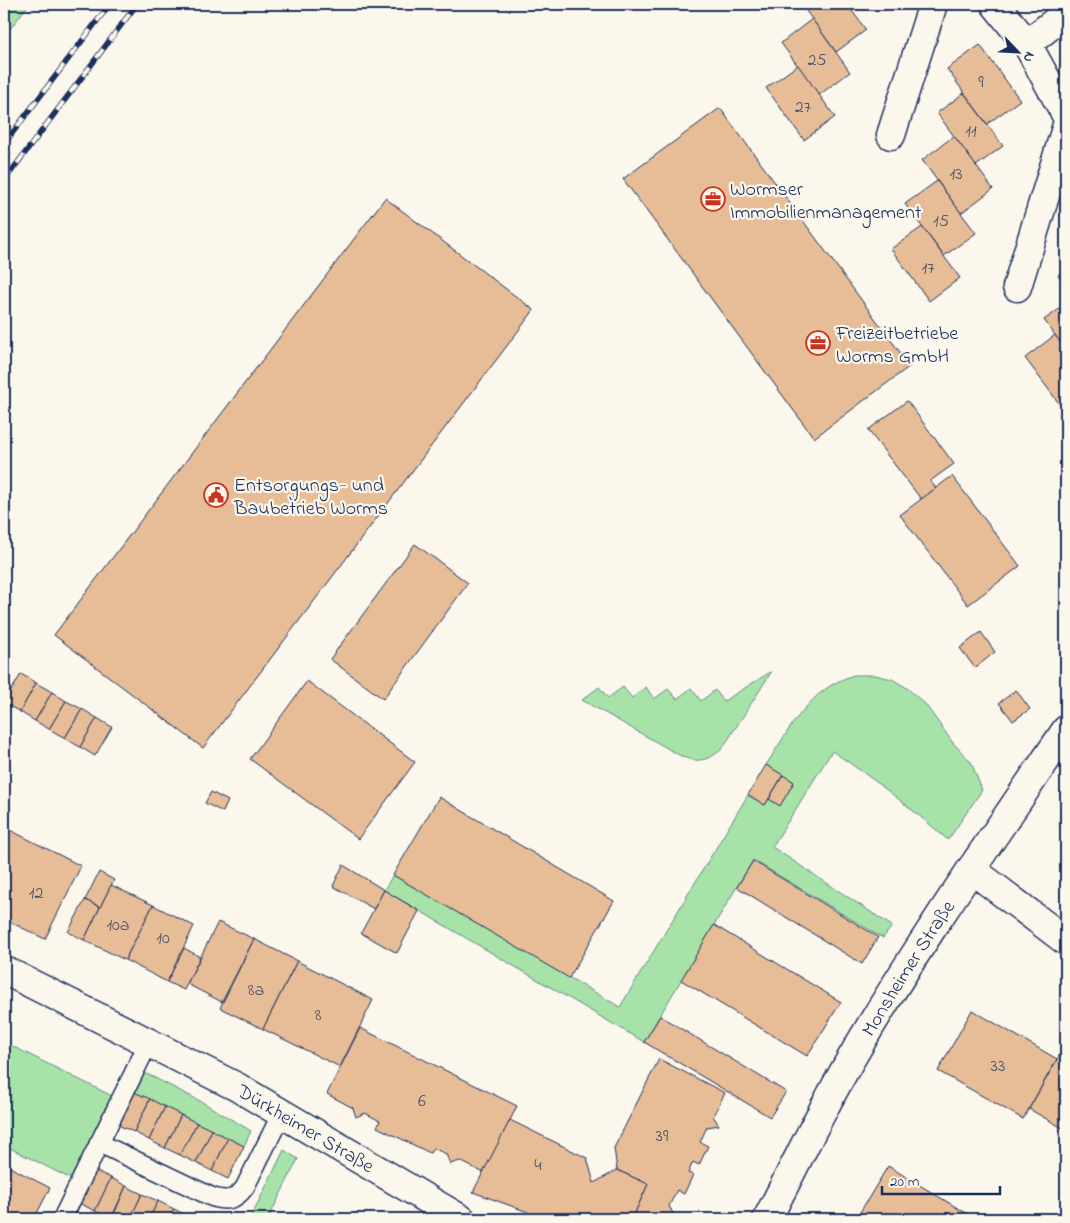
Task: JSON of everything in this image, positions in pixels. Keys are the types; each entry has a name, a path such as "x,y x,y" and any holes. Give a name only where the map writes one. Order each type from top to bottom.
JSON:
{"street":[{"path":"892,135 933,4"},
{"path":"995,4 1027,44 1066,116"},
{"path":"1027,44 1066,13"},
{"path":"1017,287 1066,128"},
{"name":"Monsheimer Straße","path":"767,1219 855,1053 903,973 1066,730"},
{"path":"971,869 1066,941"},
{"name":"Dürkheimer Straße","path":"4,970 237,1087 460,1219"}],"lane":[{"path":"62,1219 149,1042"},
{"path":"99,1143 212,1197 222,1201 231,1200 239,1195 245,1187 282,1113"}],"green space":[{"path":"4,4 29,4 4,37"},
{"path":"772,671 722,749 703,760 692,760 681,756 582,700 599,687 608,698 623,687 632,698 646,687 654,699 668,689 677,699 691,688 701,701 715,690 724,701"},
{"path":"854,675 875,675 892,679 907,688 925,704 953,743 971,762 982,790 948,840 892,794 832,751 772,847 892,926 883,938 753,860 644,1042 384,890 393,875 620,1007 748,795 765,805 769,799 780,805 794,782 766,765 802,711 838,681"},
{"path":"4,1042 112,1096 71,1179 4,1145"},
{"path":"143,1072 202,1102 251,1131 244,1146 134,1092"},
{"path":"284,1150 298,1159 268,1219 250,1219"}],"building":[{"path":"801,4 847,4 866,30 836,52"},
{"path":"812,19 850,72 819,95 781,43"},
{"path":"980,45 1020,100 987,124 947,69"},
{"path":"798,65 835,117 804,140 766,88"},
{"path":"964,93 1003,146 976,166 937,113"},
{"path":"720,108 910,366 814,438 623,179"},
{"path":"954,136 993,189 961,213 922,160"},
{"path":"937,181 976,233 944,256 905,204"},
{"path":"385,198 534,310 203,748 54,635"},
{"path":"922,227 960,278 929,301 891,249"},
{"path":"1066,269 1066,286 1058,275"},
{"path":"1066,304 1066,350 1044,320"},
{"path":"1055,335 1066,350 1066,409 1064,410 1025,358"},
{"path":"907,401 954,464 930,481 936,488 921,499 868,430"},
{"path":"952,476 1020,566 968,605 900,515"},
{"path":"415,544 468,583 383,699 330,659"},
{"path":"981,632 995,652 975,668 960,648"},
{"path":"21,674 36,683 20,712 4,703"},
{"path":"307,681 415,762 358,839 250,759"},
{"path":"36,683 52,692 35,721 20,712"},
{"path":"1016,690 1030,709 1013,721 999,703"},
{"path":"52,692 66,701 49,729 35,721"},
{"path":"66,701 82,709 65,738 49,729"},
{"path":"82,709 97,718 80,747 65,738"},
{"path":"97,718 112,727 95,756 80,747"},
{"path":"766,765 783,775 765,805 748,795"},
{"path":"783,775 794,782 780,806 769,799"},
{"path":"211,792 228,801 223,812 205,803"},
{"path":"439,797 614,901 569,978 393,875"},
{"path":"4,827 81,866 45,939 4,919"},
{"path":"753,861 878,937 862,964 737,887"},
{"path":"343,865 384,890 374,909 333,886"},
{"path":"99,872 114,880 100,907 85,900"},
{"path":"111,885 153,905 125,960 84,940"},
{"path":"384,890 419,911 397,953 361,933"},
{"path":"85,900 100,907 84,940 68,932"},
{"path":"153,905 194,926 167,982 125,960"},
{"path":"218,922 254,939 222,1002 187,984"},
{"path":"714,925 841,1002 807,1056 681,980"},
{"path":"254,939 297,961 263,1029 220,1008"},
{"path":"184,948 200,957 184,990 167,982"},
{"path":"297,961 373,1000 340,1067 263,1029"},
{"path":"972,1010 1057,1059 1023,1119 938,1071"},
{"path":"660,1016 786,1092 770,1117 644,1042"},
{"path":"360,1028 517,1106 484,1173 460,1161 450,1164 446,1154 433,1148 430,1153 377,1127 380,1121 365,1113 356,1117 353,1108 327,1094"},
{"path":"1063,1049 1066,1050 1066,1130 1029,1109"},
{"path":"659,1059 725,1093 713,1116 719,1125 707,1127 700,1142 708,1146 699,1165 693,1162 688,1173 693,1175 684,1194 677,1190 669,1206 674,1215 665,1219 632,1219 648,1184 617,1170 614,1148"},
{"path":"134,1092 150,1099 134,1132 118,1125"},
{"path":"150,1099 165,1107 149,1140 134,1132"},
{"path":"165,1107 181,1115 165,1148 149,1140"},
{"path":"181,1115 197,1123 180,1155 165,1148"},
{"path":"510,1120 587,1158 594,1183 617,1170 648,1184 632,1219 522,1219 528,1212 473,1192"},
{"path":"197,1123 212,1130 196,1163 180,1155"},
{"path":"212,1130 228,1138 212,1171 196,1163"},
{"path":"228,1138 244,1146 228,1179 212,1171"},
{"path":"4,1164 50,1188 34,1219 16,1219 4,1213"},
{"path":"888,1166 964,1212 960,1219 856,1219"},
{"path":"96,1171 111,1178 95,1211 79,1203"},
{"path":"111,1178 126,1186 111,1219 95,1211"},
{"path":"126,1186 142,1194 130,1219 112,1219"},
{"path":"142,1194 158,1201 149,1219 130,1219"},
{"path":"158,1201 174,1209 169,1219 149,1219"},
{"path":"174,1209 190,1217 188,1219 169,1219"},
{"path":"964,1212 977,1219 960,1219"},
{"path":"4,1213 16,1219 4,1219"}],"railway":[{"path":"4,144 110,4"},
{"path":"4,181 137,4"}],"place":[{"name":"Wormser Immobilienmanagement","path":"713,199"},
{"name":"Freizeitbetriebe Worms GmbH","path":"818,343"},
{"name":"Entsorgungs- und Baubetrieb Worms","path":"216,495"}]}
